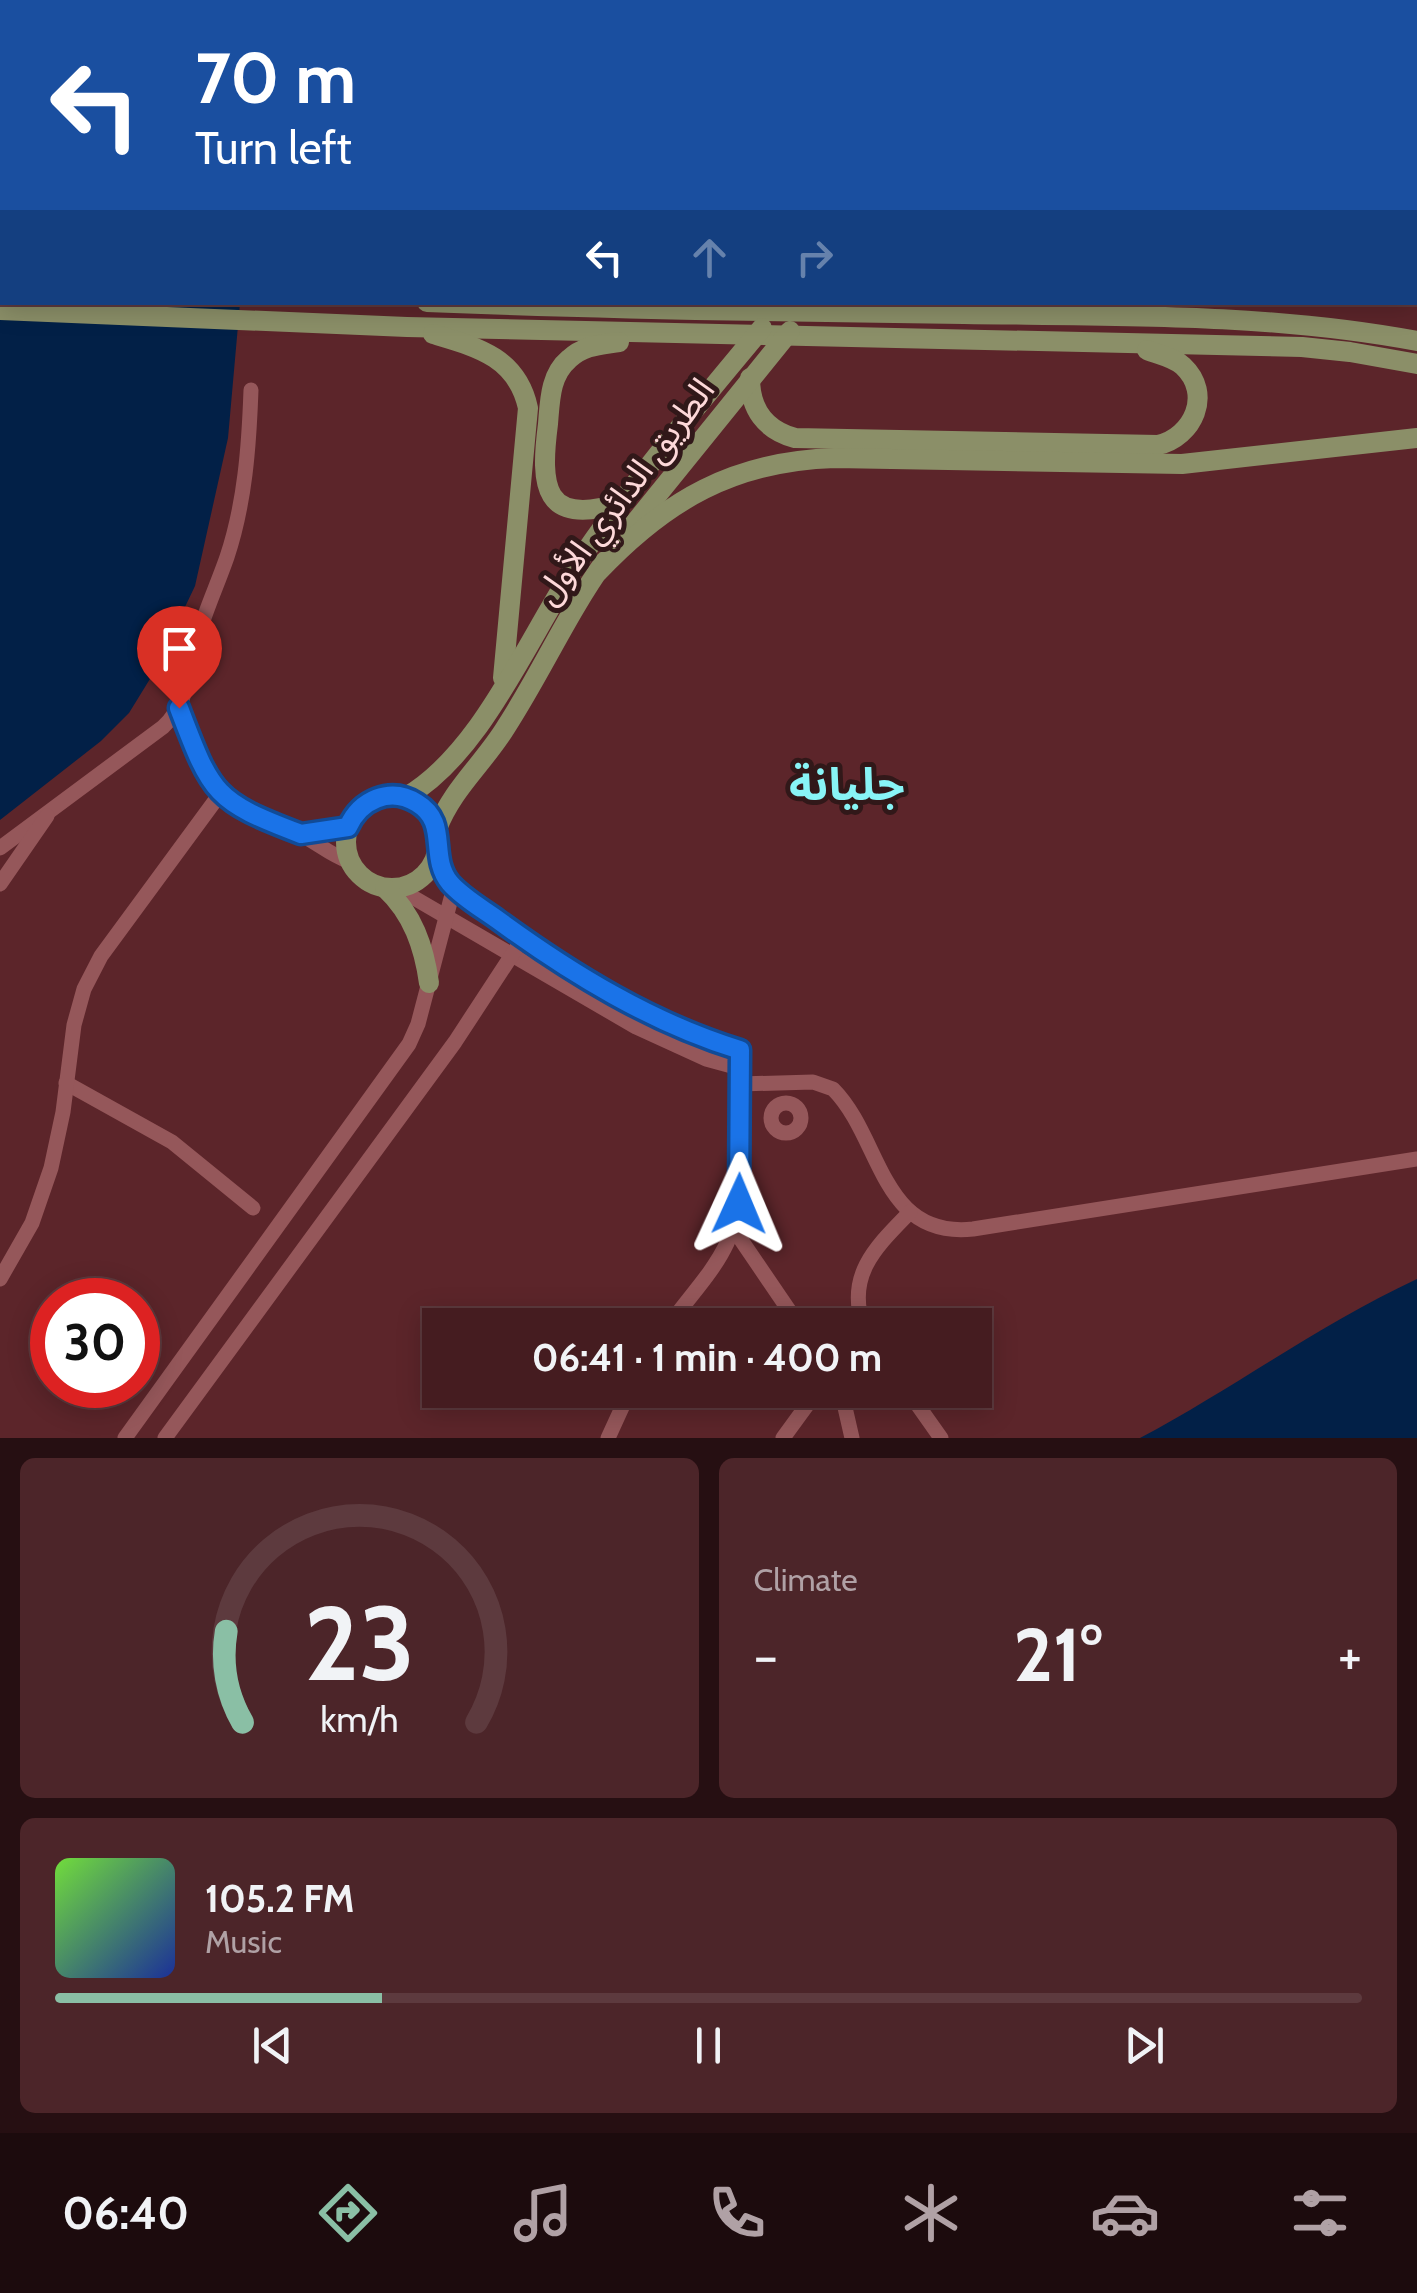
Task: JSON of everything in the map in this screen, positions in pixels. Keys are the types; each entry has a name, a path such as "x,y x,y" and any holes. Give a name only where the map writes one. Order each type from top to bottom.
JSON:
{"main road":[{"path":"588,305 1168,317 1313,325 1417,341"},
{"name":"الطريق الدائري الأول","path":"437,829 452,798 505,729 598,572 648,504 811,305"},
{"path":"1168,317 1210,305"},
{"path":"406,797 434,779 462,751 578,562 775,307"},
{"path":"0,310 407,327 1302,347 1417,364"},
{"path":"407,327 495,356 511,370 526,397 529,429 502,686"},
{"path":"620,503 594,511 575,510 558,502 546,486 542,467 552,387 559,370 579,351 658,333"},
{"path":"754,373 752,402 764,422 796,438 1167,443 1184,433 1194,416 1196,388 1180,364 1136,344"},
{"path":"598,572 640,530 700,490 743,472 790,460 1182,464 1417,438"},
{"path":"406,797 422,806 437,829 436,856 422,878 391,888 365,880 350,862 346,845 348,827 371,800 406,797"},
{"path":"391,888 417,934 429,983"}],"street":[{"path":"0,848 162,726 179,708 195,645 238,514 250,432 250,390"},
{"path":"179,708 202,767 220,794 253,816 301,834 350,862"},
{"path":"0,1280 32,1223 42,1196 58,1140 78,1006 92,972 220,794"},
{"path":"0,884 5,864 49,812"},
{"path":"301,834 348,827"},
{"path":"436,856 454,887 523,938 637,1009 690,1034 740,1050 740,1180 733,1228 716,1261 681,1308"},
{"path":"125,1438 398,1062 418,1024 454,887"},
{"path":"391,888 446,914 636,1027 740,1076 778,1084 820,1083 838,1094 898,1198 910,1212 933,1226 960,1230 1417,1159"},
{"path":"165,1438 443,1058 523,938"},
{"path":"66,1083 172,1142 253,1208"},
{"path":"778,1084 782,1104"},
{"path":"861,1308 858,1287 865,1262 910,1212"},
{"path":"733,1228 787,1308"},
{"path":"608,1438 622,1408"},
{"path":"782,1438 804,1408"},
{"path":"845,1408 852,1438"},
{"path":"920,1408 942,1438"}],"water":[{"path":"0,305 240,305 228,438 195,586 153,674 129,713 101,741 0,820"},
{"path":"1417,1279 1417,1438 1140,1438 1346,1316"}],"district":[{"name":"جليانة","path":"847,784"}],"route":[{"path":"179,708 207,777 235,806 301,834 312,834 348,827 371,800 406,797 422,806 434,820 439,838 436,856 454,887 523,938 637,1009 690,1034 740,1050 739,1204"}]}
